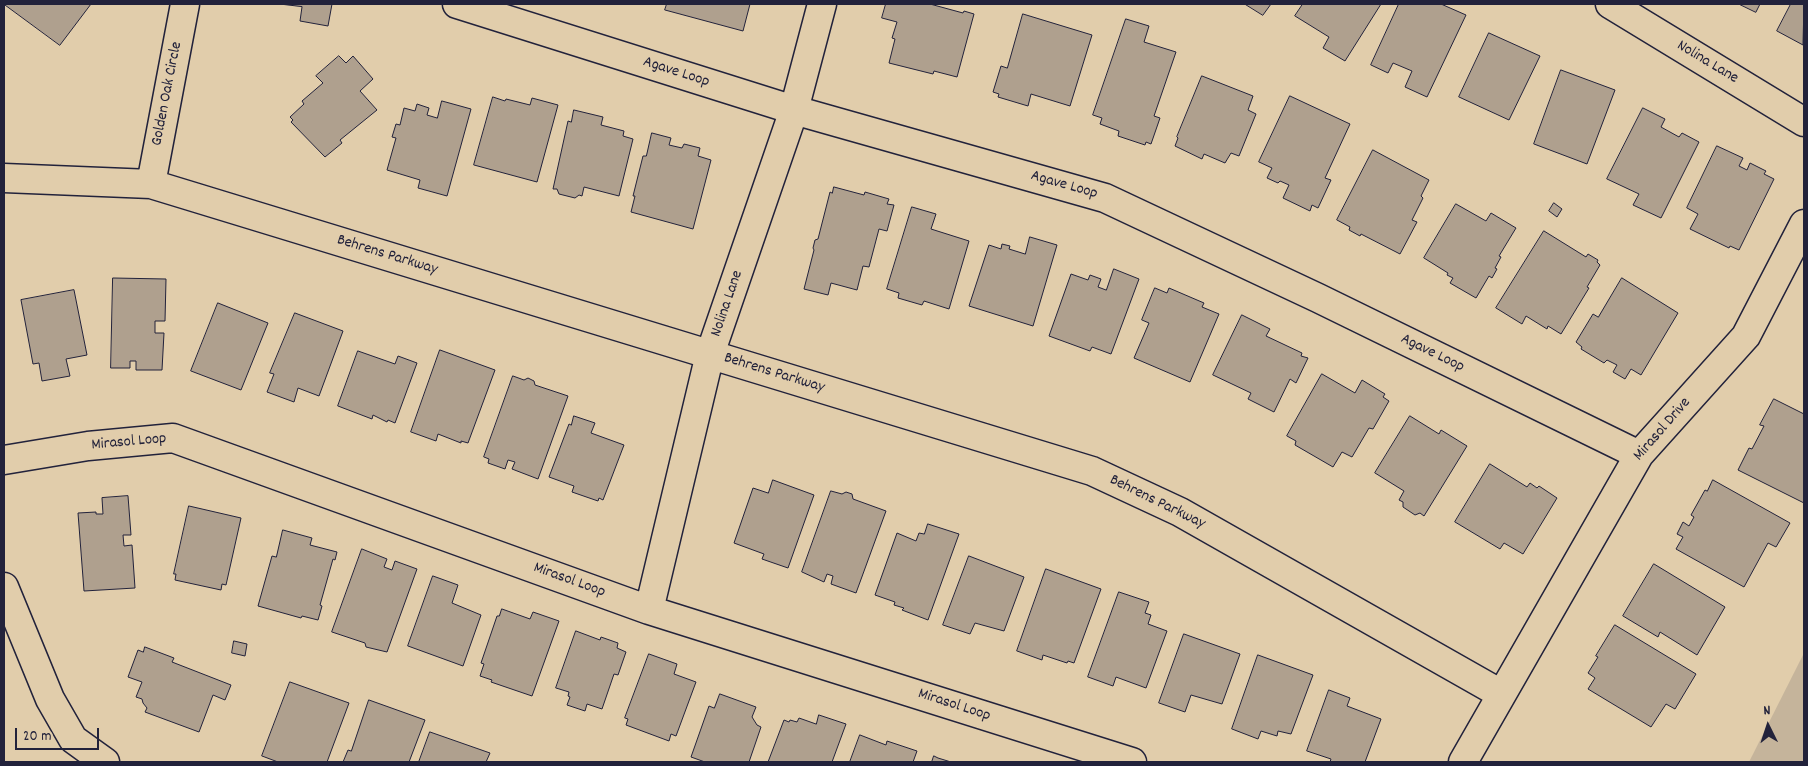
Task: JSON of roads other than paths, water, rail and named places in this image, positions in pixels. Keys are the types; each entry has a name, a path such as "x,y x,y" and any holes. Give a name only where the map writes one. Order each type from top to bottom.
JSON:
{"street":[{"name":"Golden Oak Circle","path":"152,184 185,4"},
{"name":"Agave Loop","path":"456,4 794,110 1105,198 1318,298 1639,455"},
{"name":"Nolina Lane","path":"649,610 710,354 794,110 822,4"},
{"name":"Nolina Lane","path":"1610,4 1804,122"},
{"name":"Behrens Parkway","path":"4,178 152,184 1092,471 1188,517 1501,694"},
{"name":"Mirasol Drive","path":"1501,694 1639,455 1746,336 1804,224"},
{"name":"Mirasol Loop","path":"4,460 88,446 173,438 649,610 1132,762"},
{"path":"4,587 54,707 74,739 106,762"},
{"path":"1463,762 1501,694"}]}
